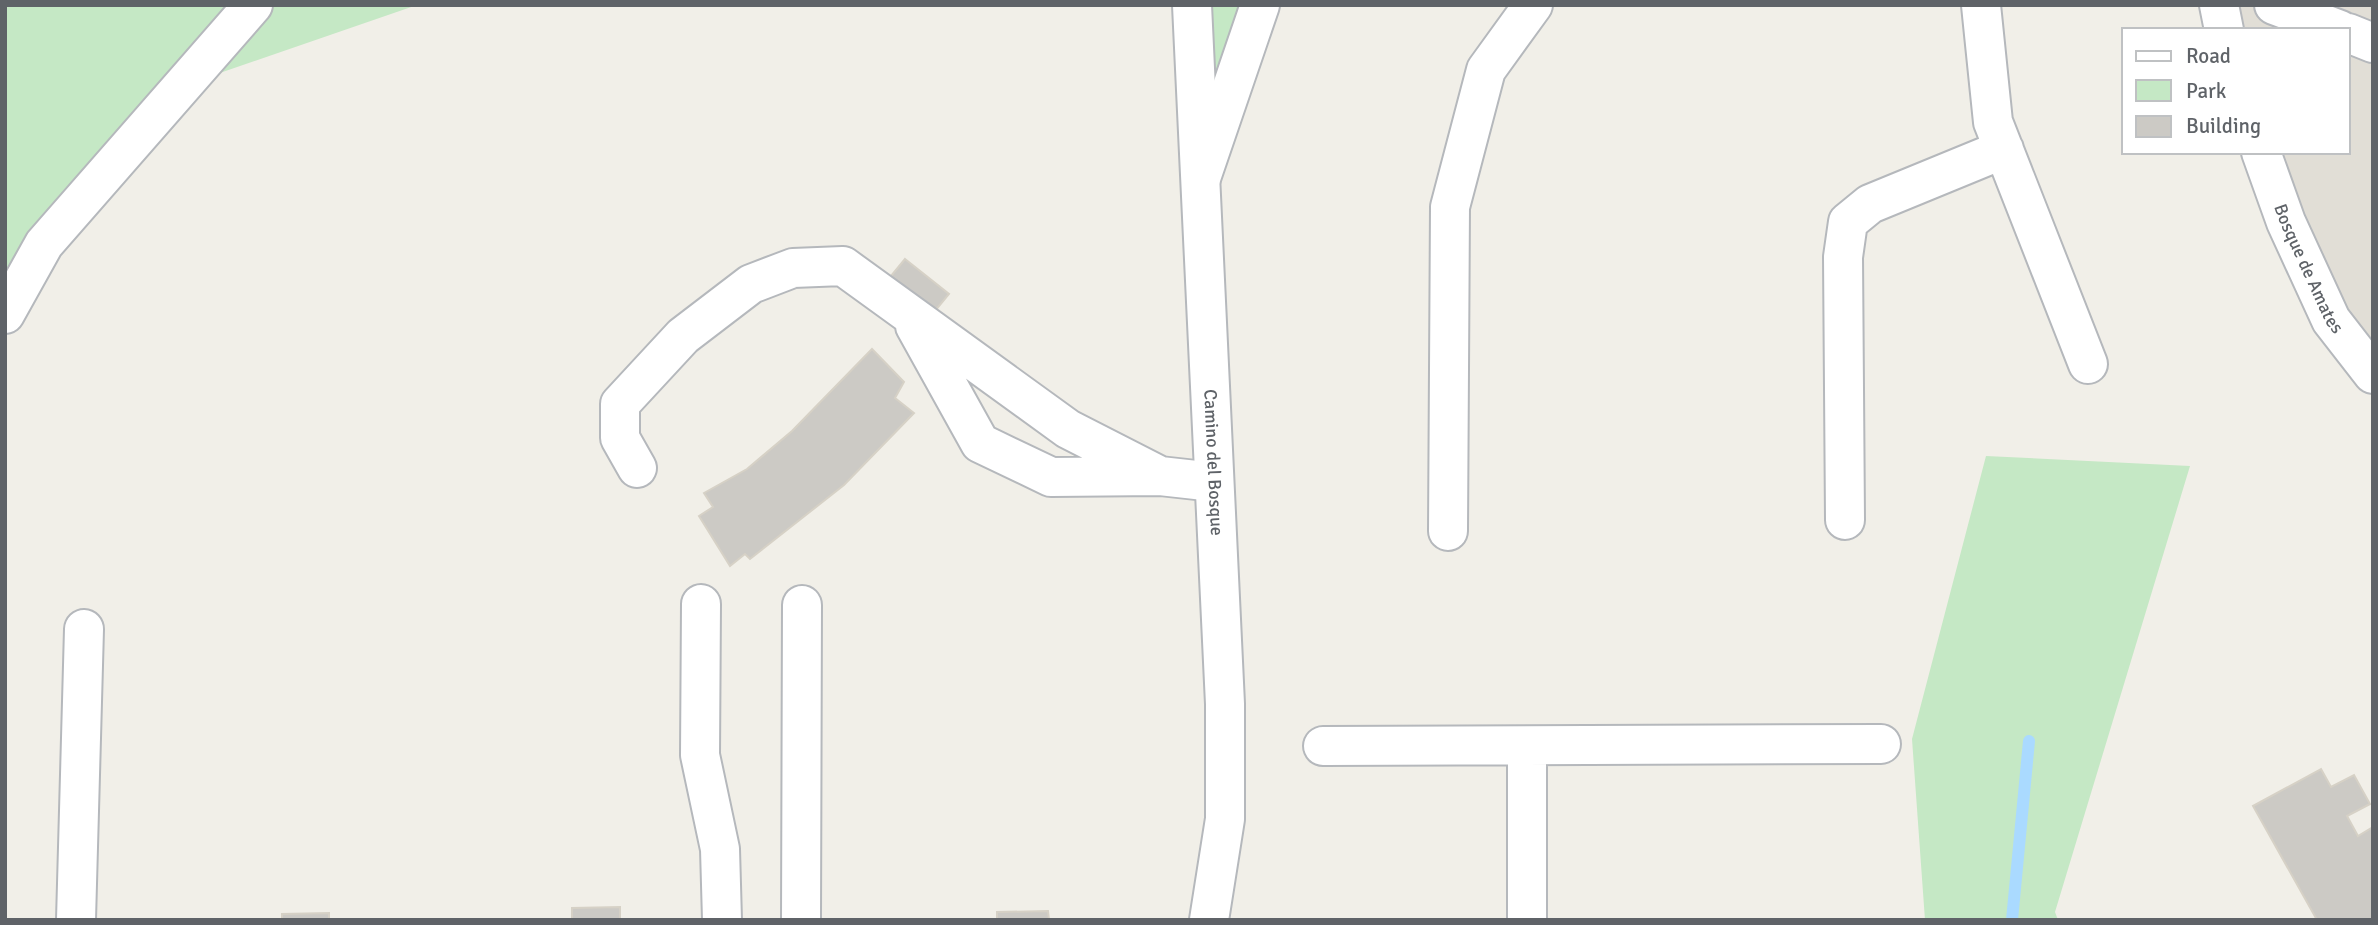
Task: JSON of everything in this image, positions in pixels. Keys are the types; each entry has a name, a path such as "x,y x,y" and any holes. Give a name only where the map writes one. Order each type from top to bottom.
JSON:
{"street":[{"path":"5,314 44,244 253,5"},
{"name":"Camino del Bosque","path":"1192,5 1225,704 1225,819 1209,920"},
{"path":"1200,180 1260,5"},
{"path":"1448,531 1450,207 1486,70 1533,5"},
{"path":"1981,5 1993,122 2088,364"},
{"path":"2219,5 2224,28"},
{"path":"2274,5 2335,28"},
{"path":"2350,34 2373,43"},
{"path":"1845,520 1843,257 1848,222 1870,204 2004,149"},
{"name":"Bosque de Amates","path":"2261,154 2286,222 2331,320 2373,374"},
{"path":"637,468 620,438 620,404 683,336 751,284 793,268 843,265 1068,429 1160,476"},
{"path":"909,315 980,443 1051,477 1160,476 1214,482"},
{"path":"701,604 700,755 720,849 722,920"},
{"path":"801,920 802,605"},
{"path":"76,920 84,629"},
{"path":"1323,746 1881,744"},
{"path":"1527,746 1527,920"}],"shaded area":[{"path":"2219,5 2373,5 2373,374 2262,154 2350,154 2350,28 2224,28"}],"green space":[{"path":"5,5 417,5 182,86 5,314"},
{"path":"1192,5 1260,5 1200,180"},
{"path":"1986,456 2190,466 2055,912 2058,920 1925,920 1912,739"}],"building":[{"path":"905,259 949,294 925,323 881,288"},
{"path":"872,349 904,382 895,398 914,413 844,485 750,559 745,554 730,566 699,516 713,507 704,493 747,469 792,431"},
{"path":"2321,769 2331,787 2354,775 2370,804 2347,816 2358,836 2373,827 2373,920 2317,920 2253,806"},
{"path":"620,907 620,920 572,920 572,908"},
{"path":"1048,911 1049,920 997,920 997,912"},
{"path":"329,913 329,920 282,920 282,914"}],"waterway":[{"path":"2012,920 2029,741"}]}
